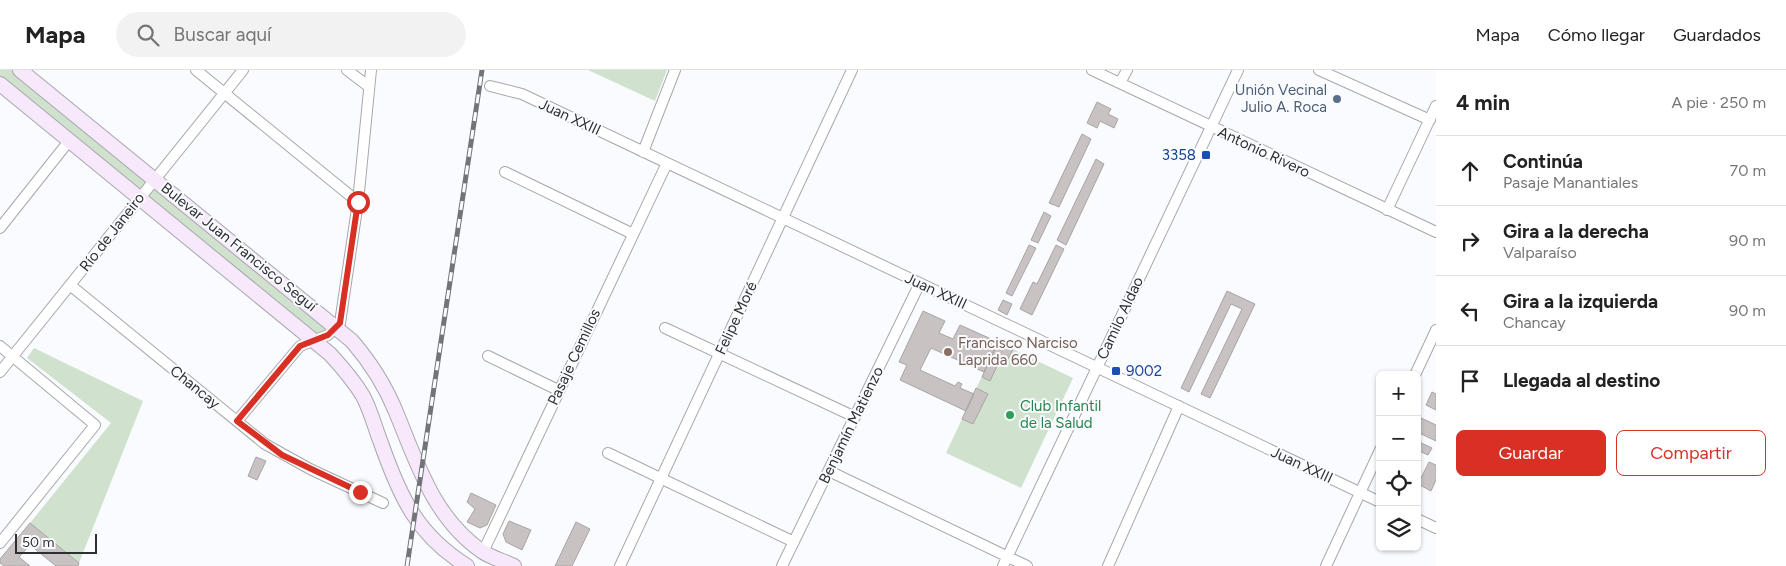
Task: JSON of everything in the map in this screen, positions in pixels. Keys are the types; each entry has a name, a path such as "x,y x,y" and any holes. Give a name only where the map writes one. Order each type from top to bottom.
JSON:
{"main road":[{"name":"Bulevar Juan Francisco Seguí","path":"20,70 338,327 357,346 377,374 396,411 428,489 435,501 452,524 483,552 514,566"},
{"name":"Bulevar Juan Francisco Seguí","path":"0,84 314,340 346,371 364,398 391,472 415,520 438,546 467,566"}],"street":[{"path":"196,70 358,202"},
{"name":"Río de Janeiro","path":"0,372 154,178 243,70"},
{"path":"347,70 368,86"},
{"path":"237,421 300,346 328,335 338,327 342,318 358,202 371,70"},
{"path":"643,152 675,70"},
{"name":"Felipe Moré","path":"620,566 852,70"},
{"name":"Antonio Rivero","path":"1092,70 1436,232"},
{"path":"1120,84 1127,70"},
{"name":"Camilo Aldao","path":"1005,561 1238,70"},
{"path":"1319,70 1430,120"},
{"name":"Juan XXIII","path":"490,86 522,94 1376,500"},
{"path":"1387,210 1436,106"},
{"path":"0,228 69,141"},
{"name":"Pasaje Cemillos","path":"483,552 667,163"},
{"path":"505,172 633,234"},
{"name":"Benjamín Matienzo","path":"782,566 920,283"},
{"name":"Chancay","path":"70,285 237,421 282,455 382,503"},
{"path":"665,328 855,417"},
{"path":"1417,371 1436,330"},
{"path":"0,346 95,425 0,543"},
{"path":"488,356 558,390"},
{"path":"1108,566 1179,406"},
{"path":"608,453 794,542"},
{"path":"1326,566 1376,458"},
{"path":"829,471 1005,561 1027,566"},
{"path":"1421,521 1436,528"}],"green space":[{"path":"0,70 20,70 338,327 314,340 0,84"},
{"path":"588,70 667,70 655,101"},
{"name":"Club Infantil de la Salud","path":"998,342 1073,378 1021,488 946,453"},
{"path":"34,348 143,401 79,563 30,523 111,423 27,358"}],"building":[{"path":"1097,102 1111,109 1108,114 1118,119 1114,128 1100,121 1097,128 1087,123"},
{"path":"1082,134 1091,139 1059,207 1049,203"},
{"path":"1096,159 1104,164 1066,245 1057,240"},
{"path":"1044,212 1051,216 1038,243 1031,240"},
{"path":"1029,245 1036,248 1012,296 1006,293"},
{"path":"1056,245 1064,249 1032,315 1020,309 1033,282 1037,284"},
{"path":"1227,291 1255,304 1210,398 1201,394 1242,309 1231,304 1189,392 1181,388"},
{"path":"1003,300 1012,304 1007,315 998,310"},
{"name":"Francisco Narciso Laprida 660","path":"923,311 945,321 939,333 953,339 960,325 998,342 984,372 931,348 920,370 955,386 958,382 962,384 960,388 974,394 966,411 900,380 907,365 899,362"},
{"path":"998,342 1013,349 1005,365 999,362 990,381 982,377"},
{"path":"976,388 988,394 973,424 962,419"},
{"path":"1432,392 1436,394 1436,410 1426,405"},
{"path":"1421,418 1436,425 1436,441 1421,434"},
{"path":"1421,443 1432,448 1428,455 1421,452"},
{"path":"256,457 266,461 257,480 248,476"},
{"path":"1429,462 1436,465 1436,480 1431,491 1421,486 1421,478"},
{"path":"471,493 496,505 487,525 480,528 467,522 475,509 467,502"},
{"path":"509,521 531,530 522,550 506,542 503,534"},
{"path":"576,522 590,529 572,566 555,566"},
{"path":"30,523 79,563 78,566 56,566 30,545 19,557 30,566 4,566 0,563 0,559"}],"railway":[{"path":"407,566 482,70"}],"place":[{"name":"Unión Vecinal Julio A. Roca","path":"1337,99"},
{"name":"3358","path":"1206,155"},
{"name":"Francisco Narciso Laprida 660","path":"948,352"},
{"name":"9002","path":"1116,371"},
{"name":"Club Infantil de la Salud","path":"1010,415"}],"route":[{"path":"358,202 342,318 338,327 328,335 306,342 300,346 237,421 282,455 360,492"}]}
